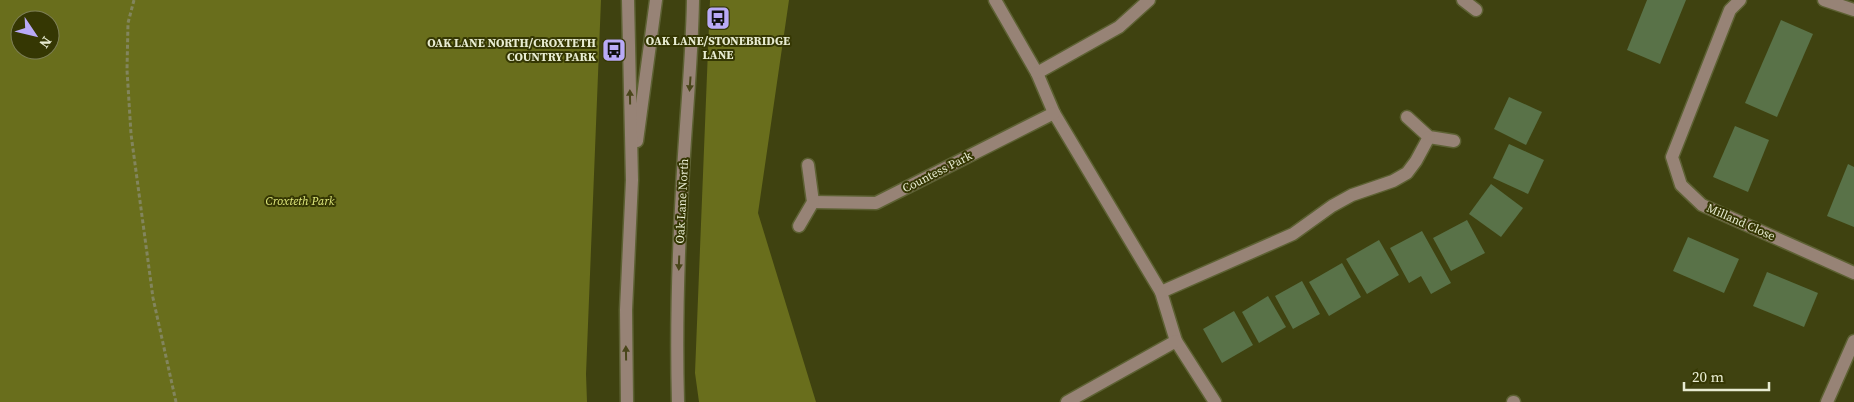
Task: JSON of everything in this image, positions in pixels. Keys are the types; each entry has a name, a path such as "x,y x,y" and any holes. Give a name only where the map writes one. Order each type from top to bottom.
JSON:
{"street":[{"path":"627,402 626,310 632,180 628,0"},
{"path":"632,180 656,0"},
{"name":"Oak Lane North","path":"678,402 676,330 693,0"},
{"path":"995,0 1038,73 1054,113 1161,292 1176,340 1215,402"},
{"path":"1038,73 1119,27 1148,0"},
{"path":"1463,0 1476,10"},
{"name":"Milland Close","path":"1740,0 1730,10 1672,157 1681,185 1702,205 1854,273"},
{"path":"1824,0 1854,10"},
{"name":"Countess Park","path":"813,202 876,203 1054,113"},
{"path":"1407,118 1429,136 1454,141"},
{"path":"1161,292 1293,234 1332,206 1352,195 1385,184 1407,173 1416,162 1429,136"},
{"path":"799,226 813,202 808,165"},
{"path":"1067,402 1176,340"},
{"path":"1827,402 1854,341"}],"path":[{"path":"134,0 128,23 127,70 131,134 153,298 176,402"}],"green space":[{"name":"Croxteth Park","path":"0,0 601,0 586,374 587,402 0,402"},
{"path":"710,0 789,0 758,213 816,402 699,402 695,373"}],"building":[{"path":"1647,0 1686,0 1660,64 1627,50"},
{"path":"1781,20 1813,34 1777,117 1745,103"},
{"path":"1509,97 1542,112 1526,145 1494,129"},
{"path":"1735,126 1769,140 1748,192 1713,177"},
{"path":"1509,144 1544,160 1528,194 1493,178"},
{"path":"1848,164 1854,167 1854,227 1827,216"},
{"path":"1491,184 1523,208 1501,237 1469,214"},
{"path":"1467,220 1485,253 1451,271 1433,238"},
{"path":"1422,231 1451,283 1431,294 1421,276 1409,283 1390,248"},
{"path":"1688,237 1739,259 1724,293 1673,271"},
{"path":"1379,240 1399,275 1367,294 1346,259"},
{"path":"1342,263 1361,297 1329,316 1309,282"},
{"path":"1767,272 1818,293 1804,327 1753,306"},
{"path":"1302,281 1320,314 1293,329 1275,296"},
{"path":"1268,296 1286,327 1259,343 1242,312"},
{"path":"1234,311 1253,345 1222,363 1203,329"}],"place":[{"name":"OAK LANE/STONEBRIDGE LANE","path":"718,18"},
{"name":"OAK LANE NORTH/CROXTETH COUNTRY PARK","path":"614,50"}]}
